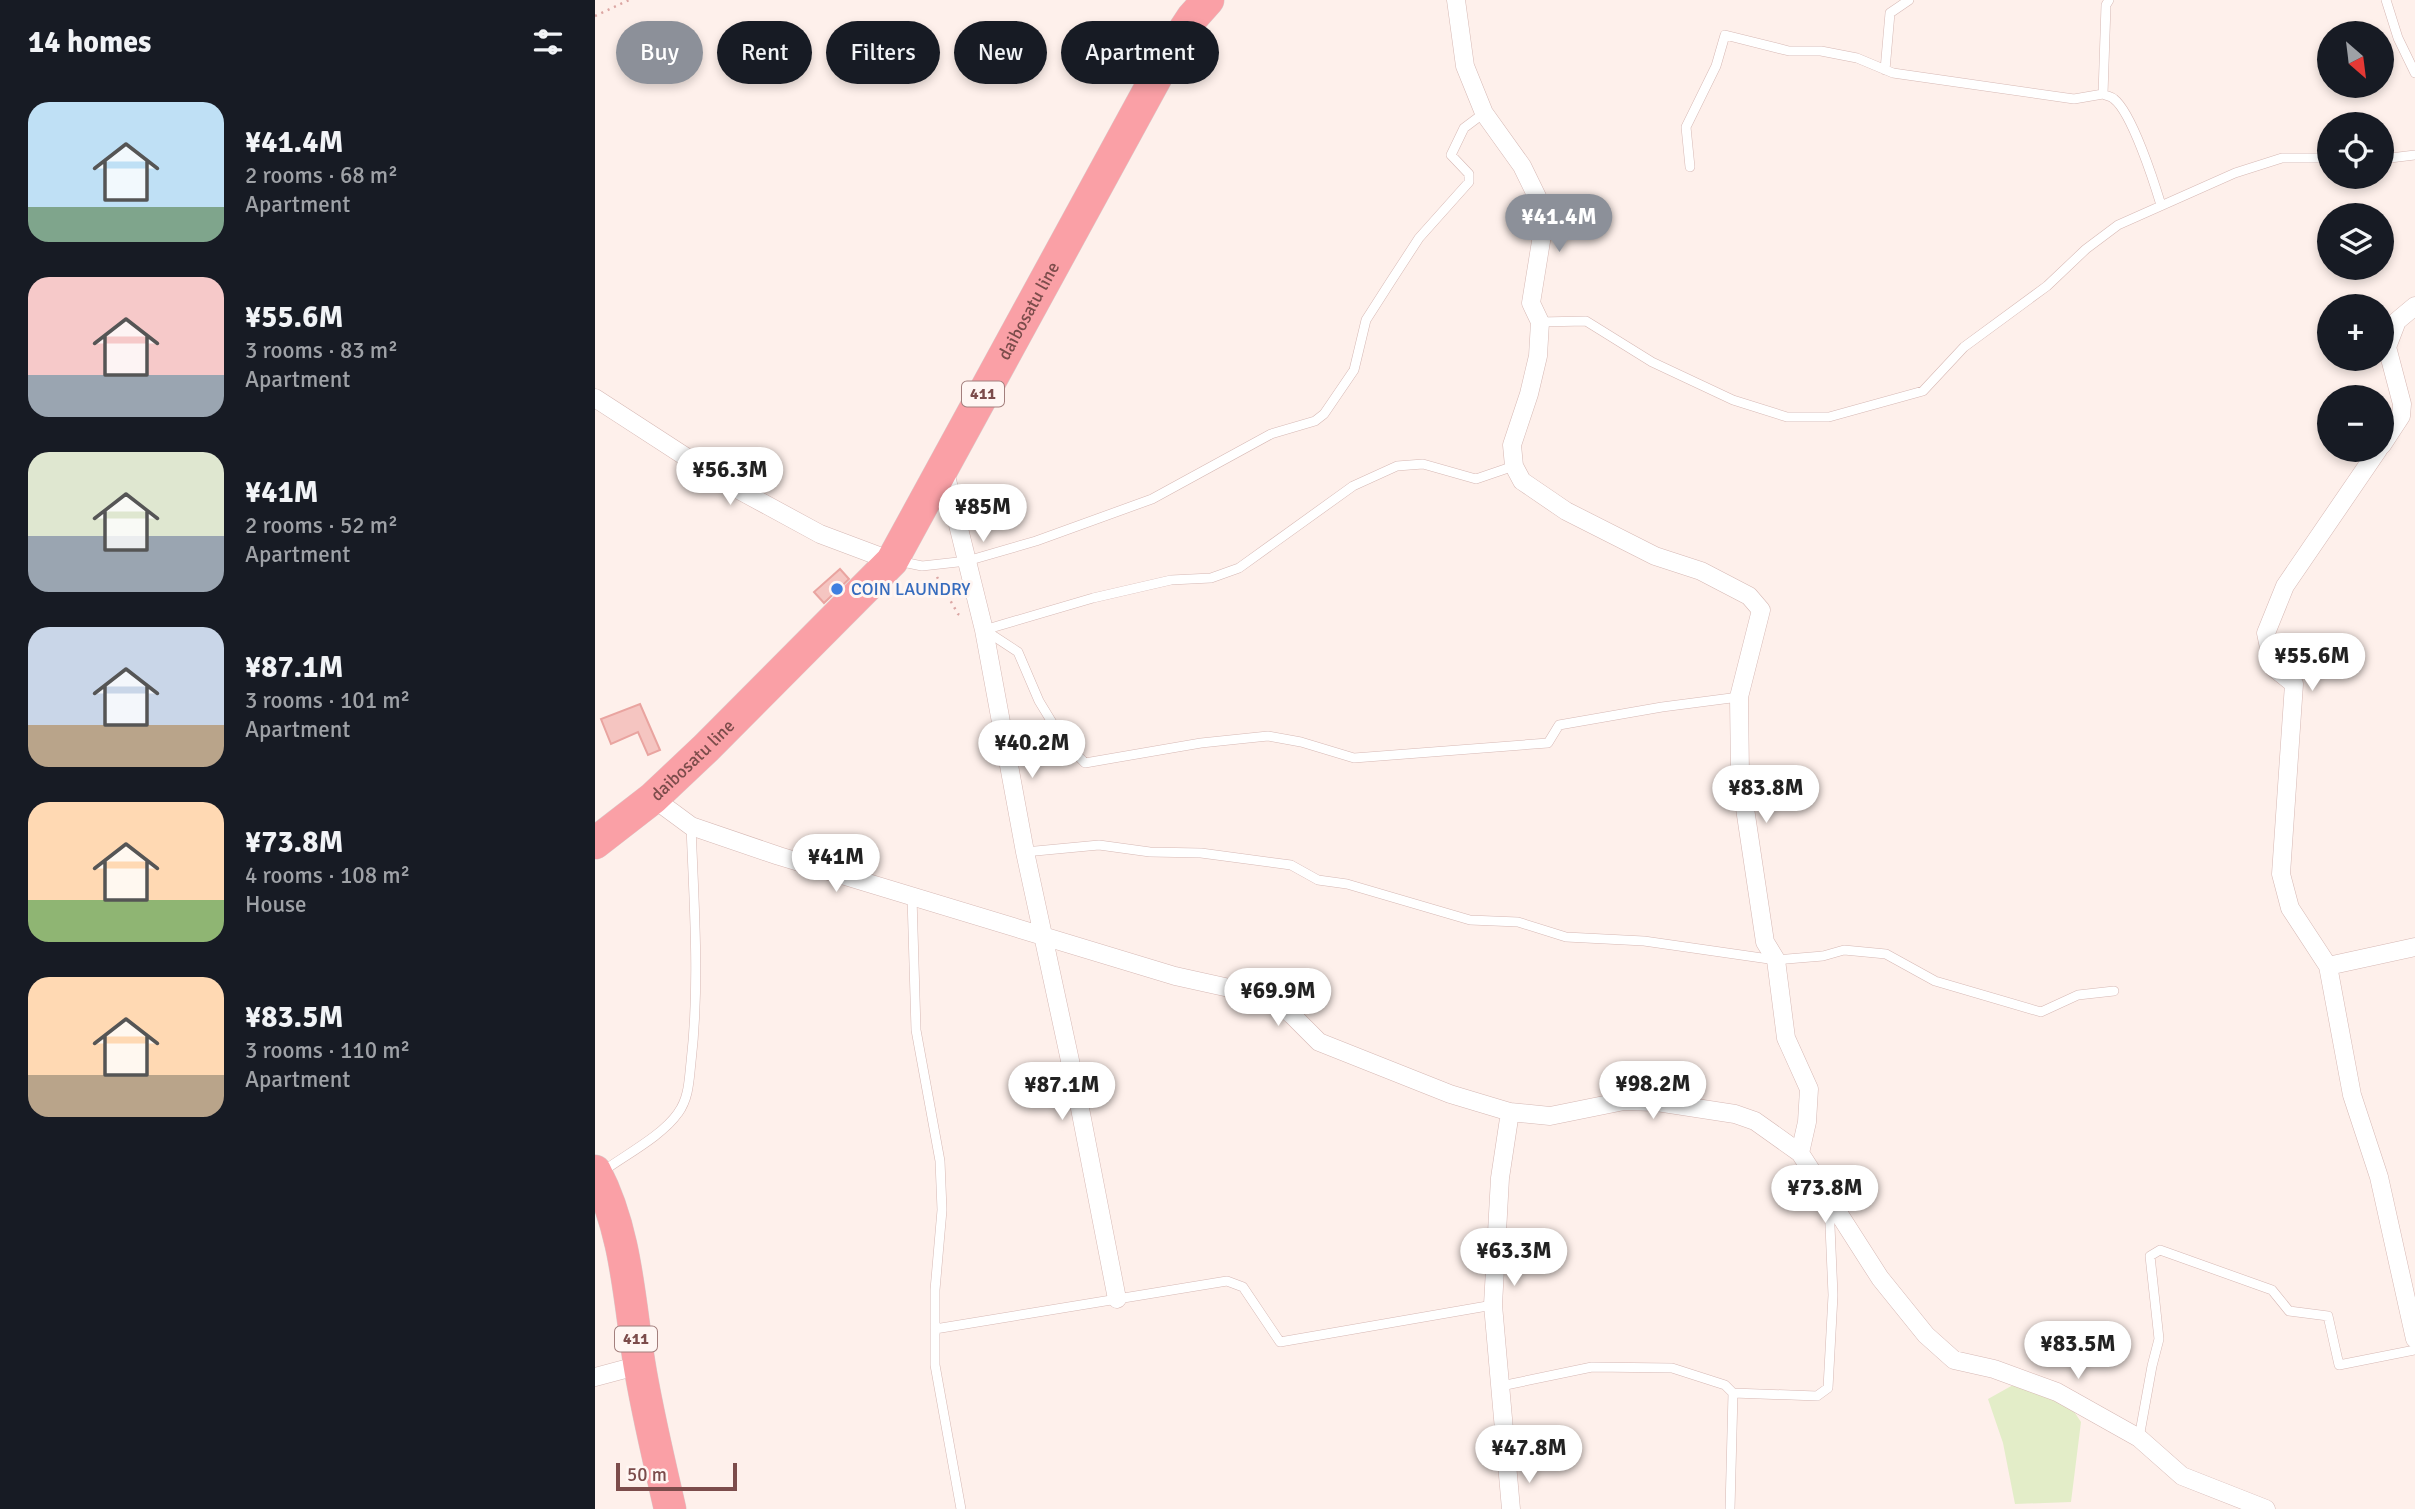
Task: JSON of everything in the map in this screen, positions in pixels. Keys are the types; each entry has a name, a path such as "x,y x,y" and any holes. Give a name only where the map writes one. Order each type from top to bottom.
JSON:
{"highway":[{"name":"daibosatu line","path":"595,843 653,798 706,748 893,561 1171,50 1192,18 1208,0"},
{"name":"411","path":"596,1173 616,1221 624,1255 639,1365 670,1509"}],"street":[{"path":"1456,0 1465,66 1484,113 1522,166 1542,207 1543,229 1531,303 1540,322 1538,356 1512,445 1514,466 1522,481 1566,511 1655,556 1701,571 1749,596 1761,610 1739,697 1740,775 1765,942 1776,960 1786,1038 1809,1089 1807,1122 1800,1153"},
{"path":"2394,426 2401,416 2402,404 2387,347 2397,321 2415,306"},
{"path":"595,398 726,483 820,534 893,561"},
{"path":"2370,462 2285,586 2266,633 2273,667 2294,684 2281,874 2290,908 2328,966 2352,1095 2379,1177 2415,1339"},
{"path":"944,468 984,630 1025,852 1117,1299"},
{"path":"653,798 691,826 779,856 1175,976 1270,997 1319,1042 1450,1094 1510,1112 1551,1116 1624,1101 1657,1102 1735,1114 1755,1121 1800,1153 1880,1278 1926,1335 1954,1360 1994,1369 2057,1392 2139,1438 2182,1476 2266,1509"},
{"path":"2328,966 2415,947"},
{"path":"1510,1112 1500,1178 1493,1305 1511,1509"},
{"path":"595,1377 639,1365"}],"lane":[{"path":"1885,70 1890,13 1909,0"},
{"path":"2103,94 2106,5 2109,0"},
{"path":"2386,0 2397,38 2415,73"},
{"path":"1690,167 1686,127 1716,66 1725,34 1789,51 1821,51 1857,58 1893,73 2074,100 2103,94 2114,99 2125,114 2151,174 2161,205"},
{"path":"893,561 922,566 967,561 1036,541 1152,499 1271,434 1315,421 1324,414 1354,370 1366,320 1419,238 1469,182 1469,174 1451,155 1464,128 1484,113"},
{"path":"2394,158 2415,155"},
{"path":"1540,322 1585,321 1652,362 1734,400 1787,417 1829,417 1923,391 1963,347 2047,286 2086,249 2118,225 2235,173 2281,158 2317,158"},
{"path":"984,630 1093,598 1171,580 1211,578 1239,568 1353,486 1397,466 1423,464 1476,479 1514,466"},
{"path":"984,630 1018,652 1053,724 1085,763 1201,743 1268,736 1301,742 1354,758 1548,743 1559,725 1739,697"},
{"path":"596,1173 665,1127 679,1113 687,1095 695,1015 696,951 691,826"},
{"path":"1025,852 1099,845 1150,852 1201,853 1291,865 1318,880 1347,884 1470,920 1518,922 1566,937 1644,941 1776,960 1823,956 1845,950 1886,954 1935,981 2041,1013 2078,995 2114,991"},
{"path":"912,897 916,1030 940,1161 942,1210 935,1290 935,1365 961,1509"},
{"path":"1501,1386 1592,1367 1672,1368 1725,1385 1733,1393 1817,1396 1828,1388 1833,1295 1828,1196"},
{"path":"2139,1438 2159,1339 2150,1256 2160,1250 2272,1290 2289,1311 2328,1316 2339,1364 2415,1350"},
{"path":"935,1329 1227,1282 1243,1287 1280,1342 1493,1305"},
{"path":"1730,1509 1733,1393"}],"path":[{"path":"595,16 629,0"},
{"path":"930,564 958,614 984,630"}],"green space":[{"path":"2013,1385 2069,1404 2081,1422 2071,1502 2015,1504 2003,1443 1988,1399"}],"building":[{"path":"840,569 849,579 824,603 814,592"},
{"path":"640,704 660,750 648,755 638,732 611,744 601,719"}],"place":[{"name":"COIN LAUNDRY","path":"837,589"}]}
